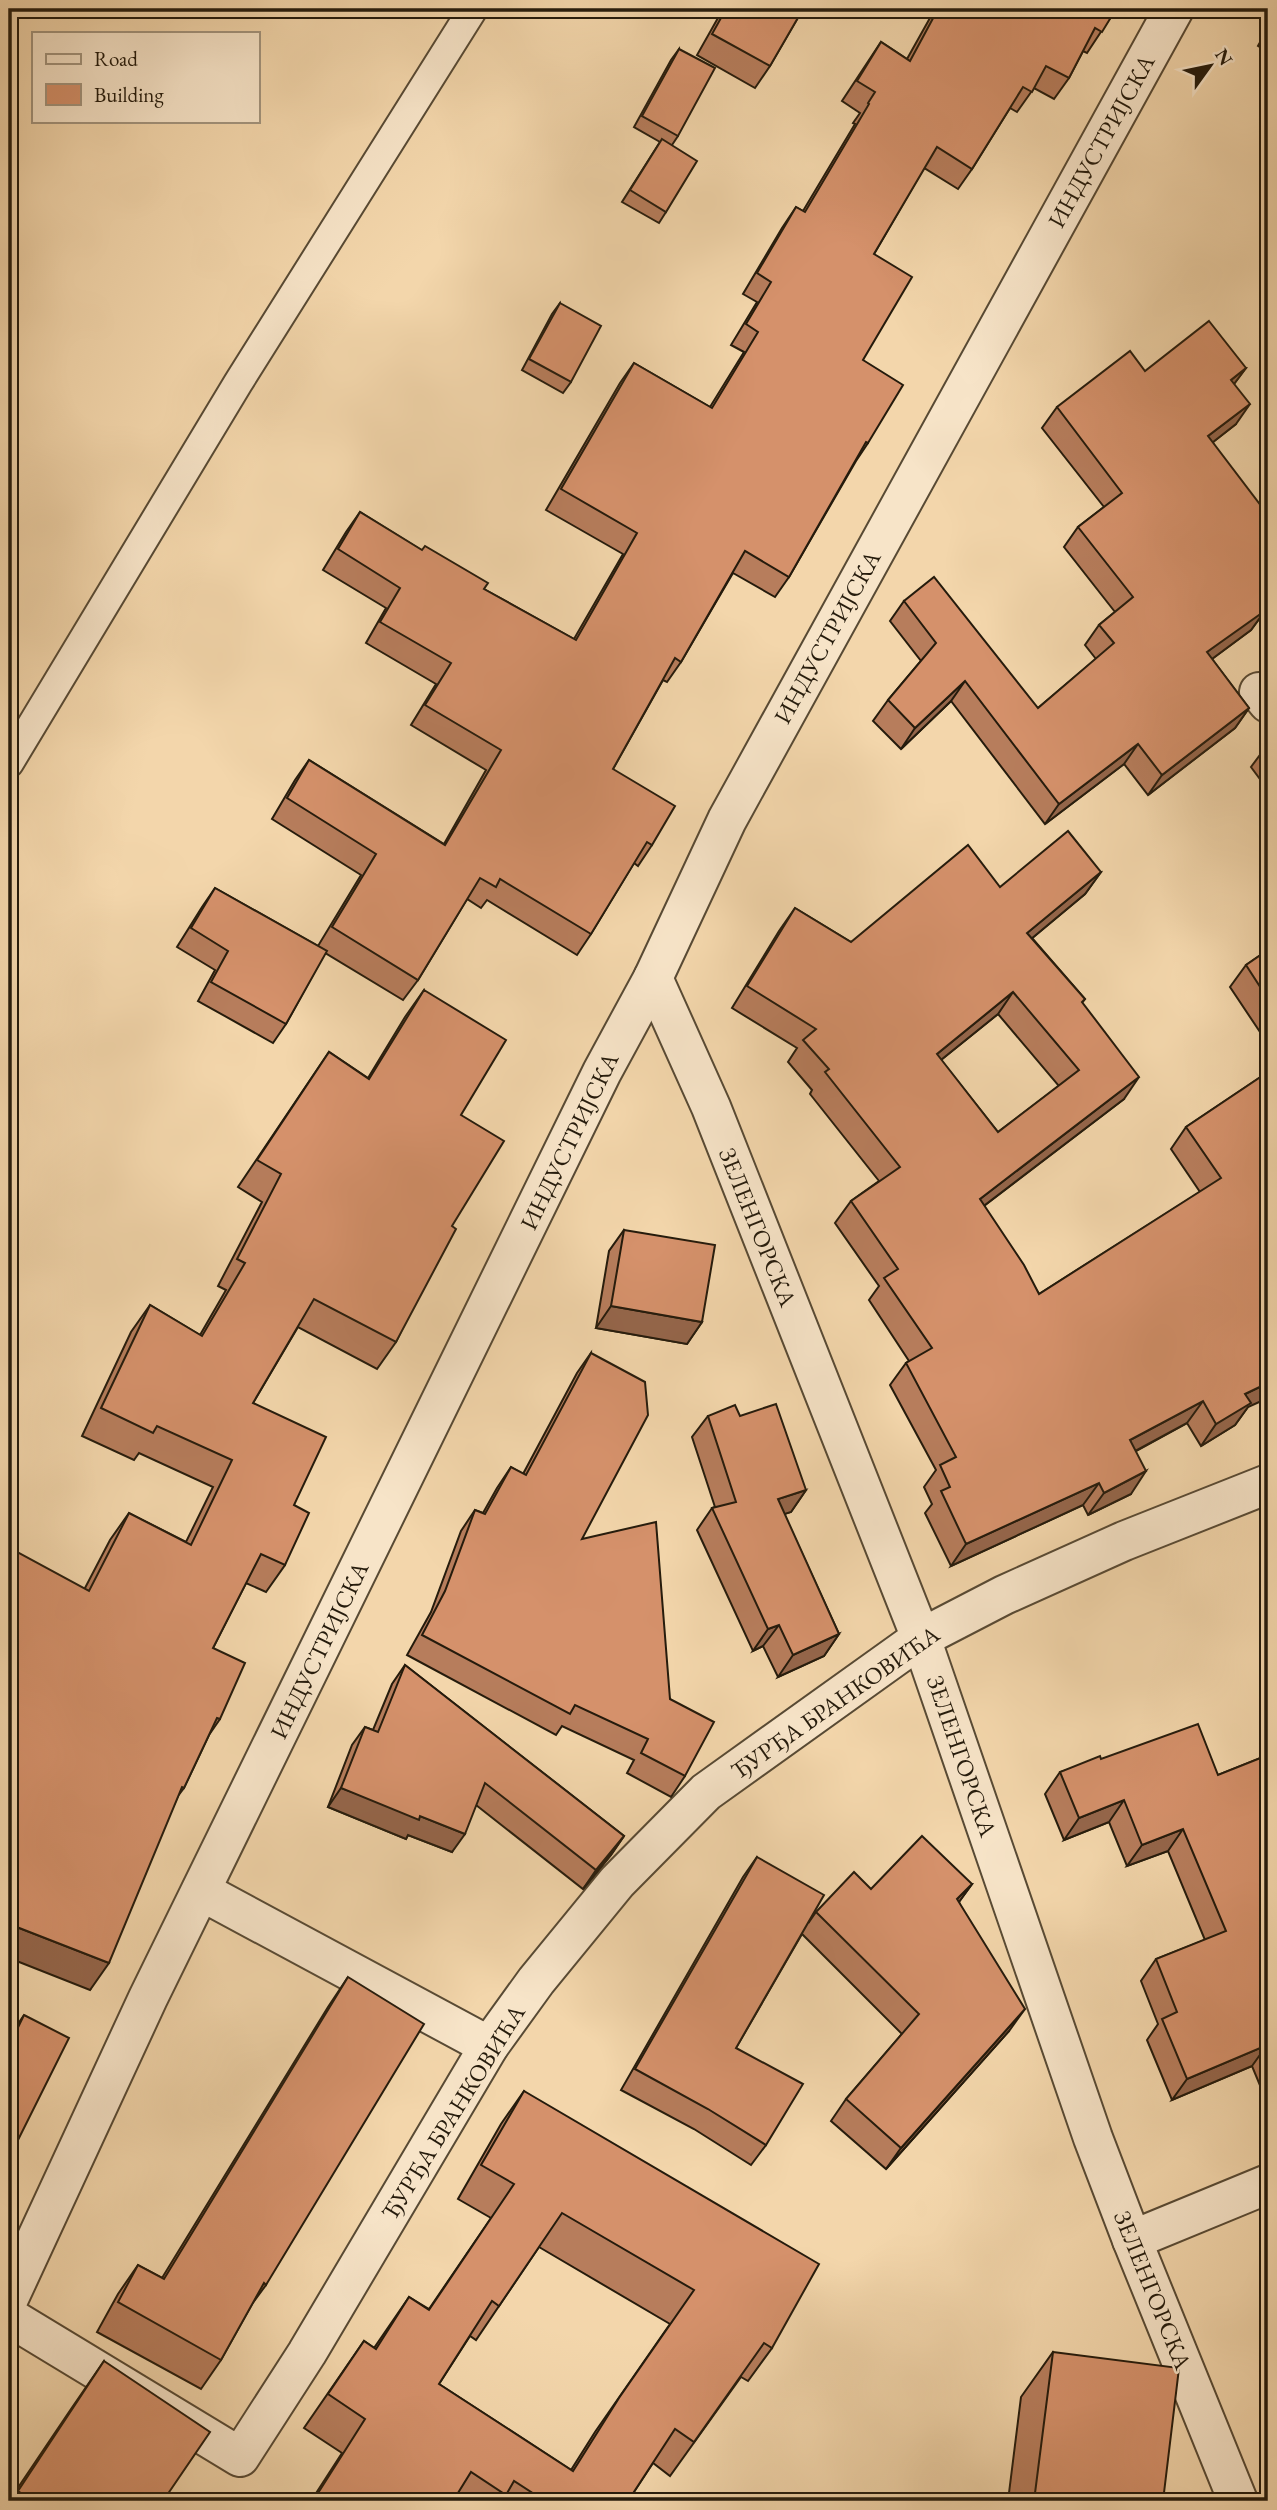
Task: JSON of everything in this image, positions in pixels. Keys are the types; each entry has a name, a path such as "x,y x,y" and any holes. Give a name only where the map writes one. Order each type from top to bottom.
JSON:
{"street":[{"name":"ИНДУСТРИЈСКА","path":"9,2298 148,1998 602,1072 653,978 727,820 1174,9"},
{"name":"ЗЕЛЕНГОРСКА","path":"653,978 711,1107 921,1638 1093,2138 1238,2501"},
{"name":"ЂУРЂА БРАНКОВИЋА","path":"9,2316 240,2457 307,2353 489,2046 536,1981 617,1882 706,1792 921,1638 1004,1595 1124,1541 1268,1484"},
{"path":"201,1891 489,2046"},
{"path":"1132,2240 1268,2184"}],"lane":[{"path":"9,763 238,383 473,9"}],"building":[{"path":"726,9 803,9 770,66 712,34"},
{"path":"938,9 1116,9 1102,32 1095,28 1069,78 1046,66 1032,92 1023,87 972,169 937,147 874,254 912,277 863,360 903,385 868,443 866,442 789,577 745,551 681,662 675,658 613,769 675,806 652,845 647,842 591,934 500,879 496,887 480,878 418,980 332,927 376,854 287,798 309,760 445,845 501,750 425,705 451,663 380,622 400,588 338,549 360,512 422,550 425,546 488,583 484,589 576,640 637,533 561,489 634,363 712,408 758,332 746,324 771,282 757,273 796,207 805,212 875,92 857,81 881,42 910,61"},
{"path":"679,49 715,68 678,136 642,116"},
{"path":"662,139 697,161 666,212 630,190"},
{"path":"560,303 601,326 571,382 529,359"},
{"path":"1209,321 1246,368 1231,380 1250,404 1208,436 1268,515 1268,601 1263,606 1266,610 1207,652 1249,708 1162,775 1138,744 1059,804 965,681 915,728 888,700 936,643 904,601 934,577 1038,708 1114,643 1099,625 1133,597 1078,527 1122,493 1057,407 1130,351 1145,371"},
{"path":"1068,831 1101,872 1027,933 1085,999 1082,1002 1139,1077 980,1199 1024,1265 1039,1294 1221,1178 1186,1127 1268,1072 1268,1383 1245,1394 1251,1403 1216,1424 1203,1401 1130,1440 1146,1471 1104,1493 1099,1483 966,1544 941,1491 950,1487 940,1465 956,1457 906,1363 932,1348 884,1278 898,1269 851,1201 900,1167 825,1072 829,1069 803,1040 816,1029 747,986 795,908 851,942 968,845 1000,887","holes":["1013,992 1079,1070 998,1132 937,1054"]},
{"path":"215,888 327,951 286,1024 211,982 228,951 191,928"},
{"path":"1268,950 1268,999 1246,965"},
{"path":"424,990 506,1040 461,1115 504,1141 452,1226 456,1229 396,1342 314,1299 253,1403 326,1437 294,1505 309,1513 285,1565 261,1554 213,1648 245,1663 220,1719 217,1718 184,1788 182,1787 109,1963 9,1924 9,1550 10,1548 89,1591 129,1513 191,1545 232,1460 157,1426 153,1433 101,1408 150,1305 202,1336 245,1263 237,1259 281,1174 257,1160 329,1052 369,1079"},
{"path":"624,1230 715,1245 702,1322 611,1306"},
{"path":"591,1353 645,1382 648,1415 582,1539 656,1522 670,1699 714,1722 685,1776 641,1753 648,1739 575,1705 570,1714 422,1635 445,1591 475,1510 485,1514 511,1467 526,1475"},
{"path":"776,1404 806,1490 778,1499 839,1634 793,1655 779,1625 768,1629 712,1508 736,1502 708,1416 735,1405 740,1416"},
{"path":"405,1665 624,1836 596,1870 485,1783 465,1834 420,1816 419,1820 341,1788 365,1727 378,1732"},
{"path":"1198,1724 1218,1775 1268,1755 1268,2048 1267,2045 1187,2079 1162,2019 1177,2012 1156,1959 1226,1931 1183,1829 1142,1845 1124,1800 1079,1818 1060,1772"},
{"path":"922,1836 972,1884 957,1899 1025,2009 901,2148 846,2099 919,2014 816,1912 854,1872 871,1889"},
{"path":"757,1857 824,1895 736,2048 803,2084 766,2145 635,2069"},
{"path":"348,1977 424,2024 266,2285 264,2283 221,2360 118,2302 138,2265 164,2279"},
{"path":"24,2015 69,2038 9,2158 9,2046"},
{"path":"524,2091 819,2264 772,2348 764,2343 694,2442 675,2429 628,2501 545,2501 514,2481 506,2495 471,2472 453,2501 313,2501 365,2419 328,2394 364,2341 376,2349 409,2297 429,2310 514,2184 481,2165","holes":["562,2213 694,2290 619,2398 573,2471 439,2384 492,2301 499,2306"]},
{"path":"1053,2352 1179,2368 1163,2501 1034,2501"},
{"path":"104,2361 210,2432 163,2501 32,2501 18,2491"}]}
